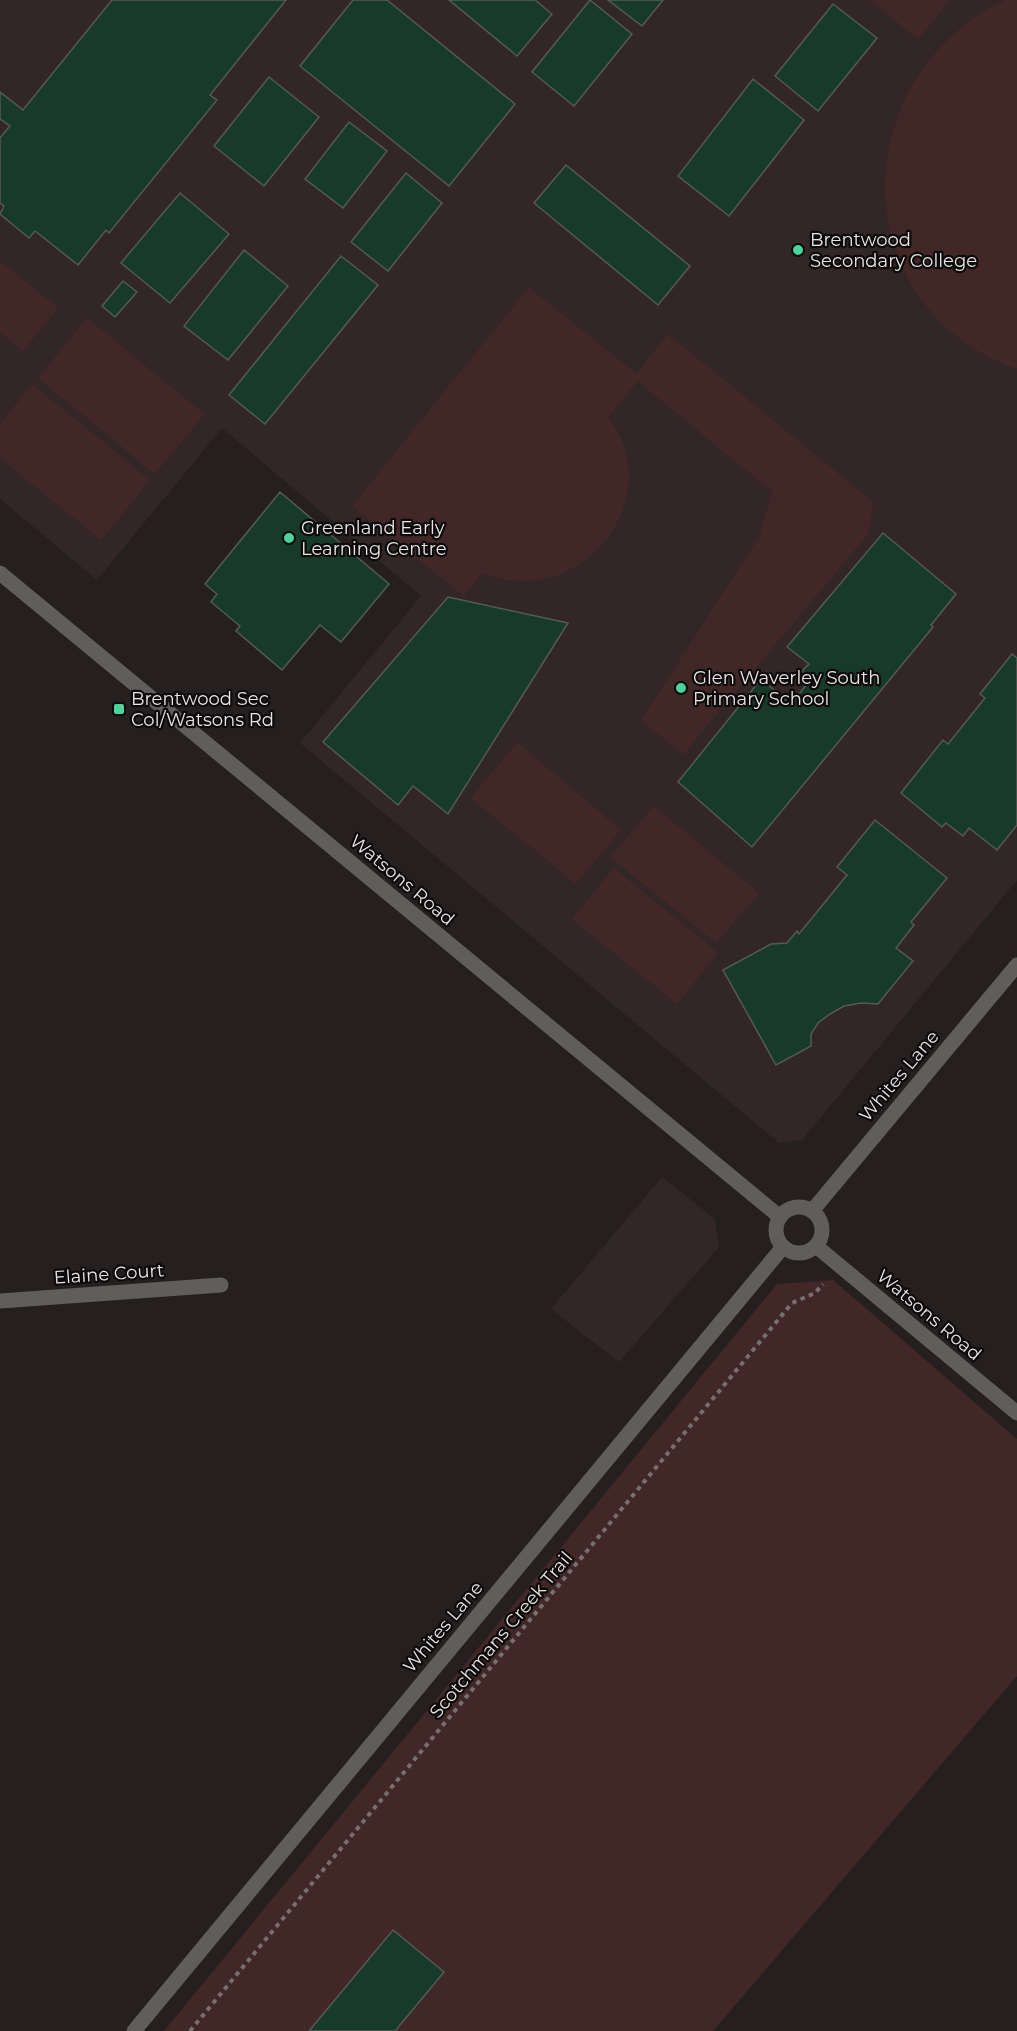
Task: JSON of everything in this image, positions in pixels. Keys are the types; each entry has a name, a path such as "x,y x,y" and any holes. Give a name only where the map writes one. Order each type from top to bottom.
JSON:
{"street":[{"name":"Watsons Road","path":"0,573 780,1217"},
{"name":"Whites Lane","path":"812,1211 1017,965"},
{"path":"793,1208 812,1211 821,1224 820,1240 816,1246 801,1253 793,1253 783,1248 776,1233 780,1217 793,1208"},
{"name":"Watsons Road","path":"816,1246 1017,1413"},
{"name":"Whites Lane","path":"134,2031 783,1248"},
{"name":"Elaine Court","path":"0,1301 221,1285"}],"path":[{"name":"Scotchmans Creek Trail","path":"190,2031 792,1303 814,1293 840,1266"}],"shaded area":[{"path":"0,0 1017,0 1017,880 802,1140 779,1143 300,743 421,596 222,428 97,580 0,499"},
{"path":"870,0 950,0 918,39"},
{"path":"1005,0 1017,0 1017,369 960,339 919,297 894,246 885,191 892,135 914,82 952,36"},
{"path":"0,261 58,308 23,351 0,332"},
{"path":"529,287 636,374 668,334 873,502 869,533 683,755 641,720 759,537 772,492 638,381 608,417 625,449 629,481 622,513 606,540 582,563 552,577 518,581 482,573 464,596 352,506"},
{"path":"87,318 204,414 155,474 38,378"},
{"path":"32,384 150,480 101,540 0,458 0,424"},
{"path":"517,742 621,830 576,884 471,798"},
{"path":"654,806 759,893 716,943 610,857"},
{"path":"614,868 718,953 677,1004 572,919"},
{"path":"662,1177 715,1219 719,1247 619,1362 551,1309"},
{"path":"833,1280 1017,1439 1017,1676 713,2031 164,2031 777,1284"}],"building":[{"path":"112,0 286,0 210,95 217,100 109,233 106,230 78,265 35,231 29,238 0,214 4,206 0,203 0,138 10,126 0,119 0,92 23,110"},
{"path":"353,0 387,0 515,104 449,186 300,66"},
{"path":"449,0 535,0 552,14 517,56"},
{"path":"590,0 632,34 574,106 532,72"},
{"path":"608,0 663,0 642,26"},
{"path":"833,4 877,38 818,111 775,76"},
{"path":"269,77 319,117 264,186 214,146"},
{"path":"753,79 804,120 729,216 678,176"},
{"path":"349,122 387,151 343,208 305,179"},
{"path":"566,165 690,266 658,305 534,203"},
{"path":"406,173 442,203 388,271 351,242"},
{"path":"180,193 229,234 170,303 121,263"},
{"path":"244,250 288,286 228,360 184,326"},
{"path":"341,256 378,285 265,424 229,395"},
{"path":"123,281 137,292 115,317 102,306"},
{"name":"Greenland Early Learning Centre","path":"280,492 389,584 341,642 320,625 282,670 236,631 240,626 211,602 217,594 205,584"},
{"path":"883,533 956,594 931,625 933,627 752,847 678,782 761,679 791,704 811,679 802,671 809,664 787,647"},
{"path":"448,597 568,623 448,814 413,786 398,805 323,742"},
{"path":"1012,654 1017,658 1017,825 997,850 969,828 963,836 946,823 942,827 901,793 943,740 948,744 985,698 980,694"},
{"path":"875,820 947,878 911,922 914,925 896,948 913,961 878,1004 861,1003 844,1006 830,1014 818,1023 811,1034 811,1046 776,1065 723,970 771,944 787,943 797,931 799,934 847,875 837,867"},
{"path":"393,1930 444,1972 395,2031 309,2031"}],"place":[{"name":"Brentwood Secondary College","path":"798,250"},
{"name":"Greenland Early Learning Centre","path":"289,538"},
{"name":"Glen Waverley South Primary School","path":"681,688"},
{"name":"Brentwood Sec Col/Watsons Rd","path":"119,709"}]}
